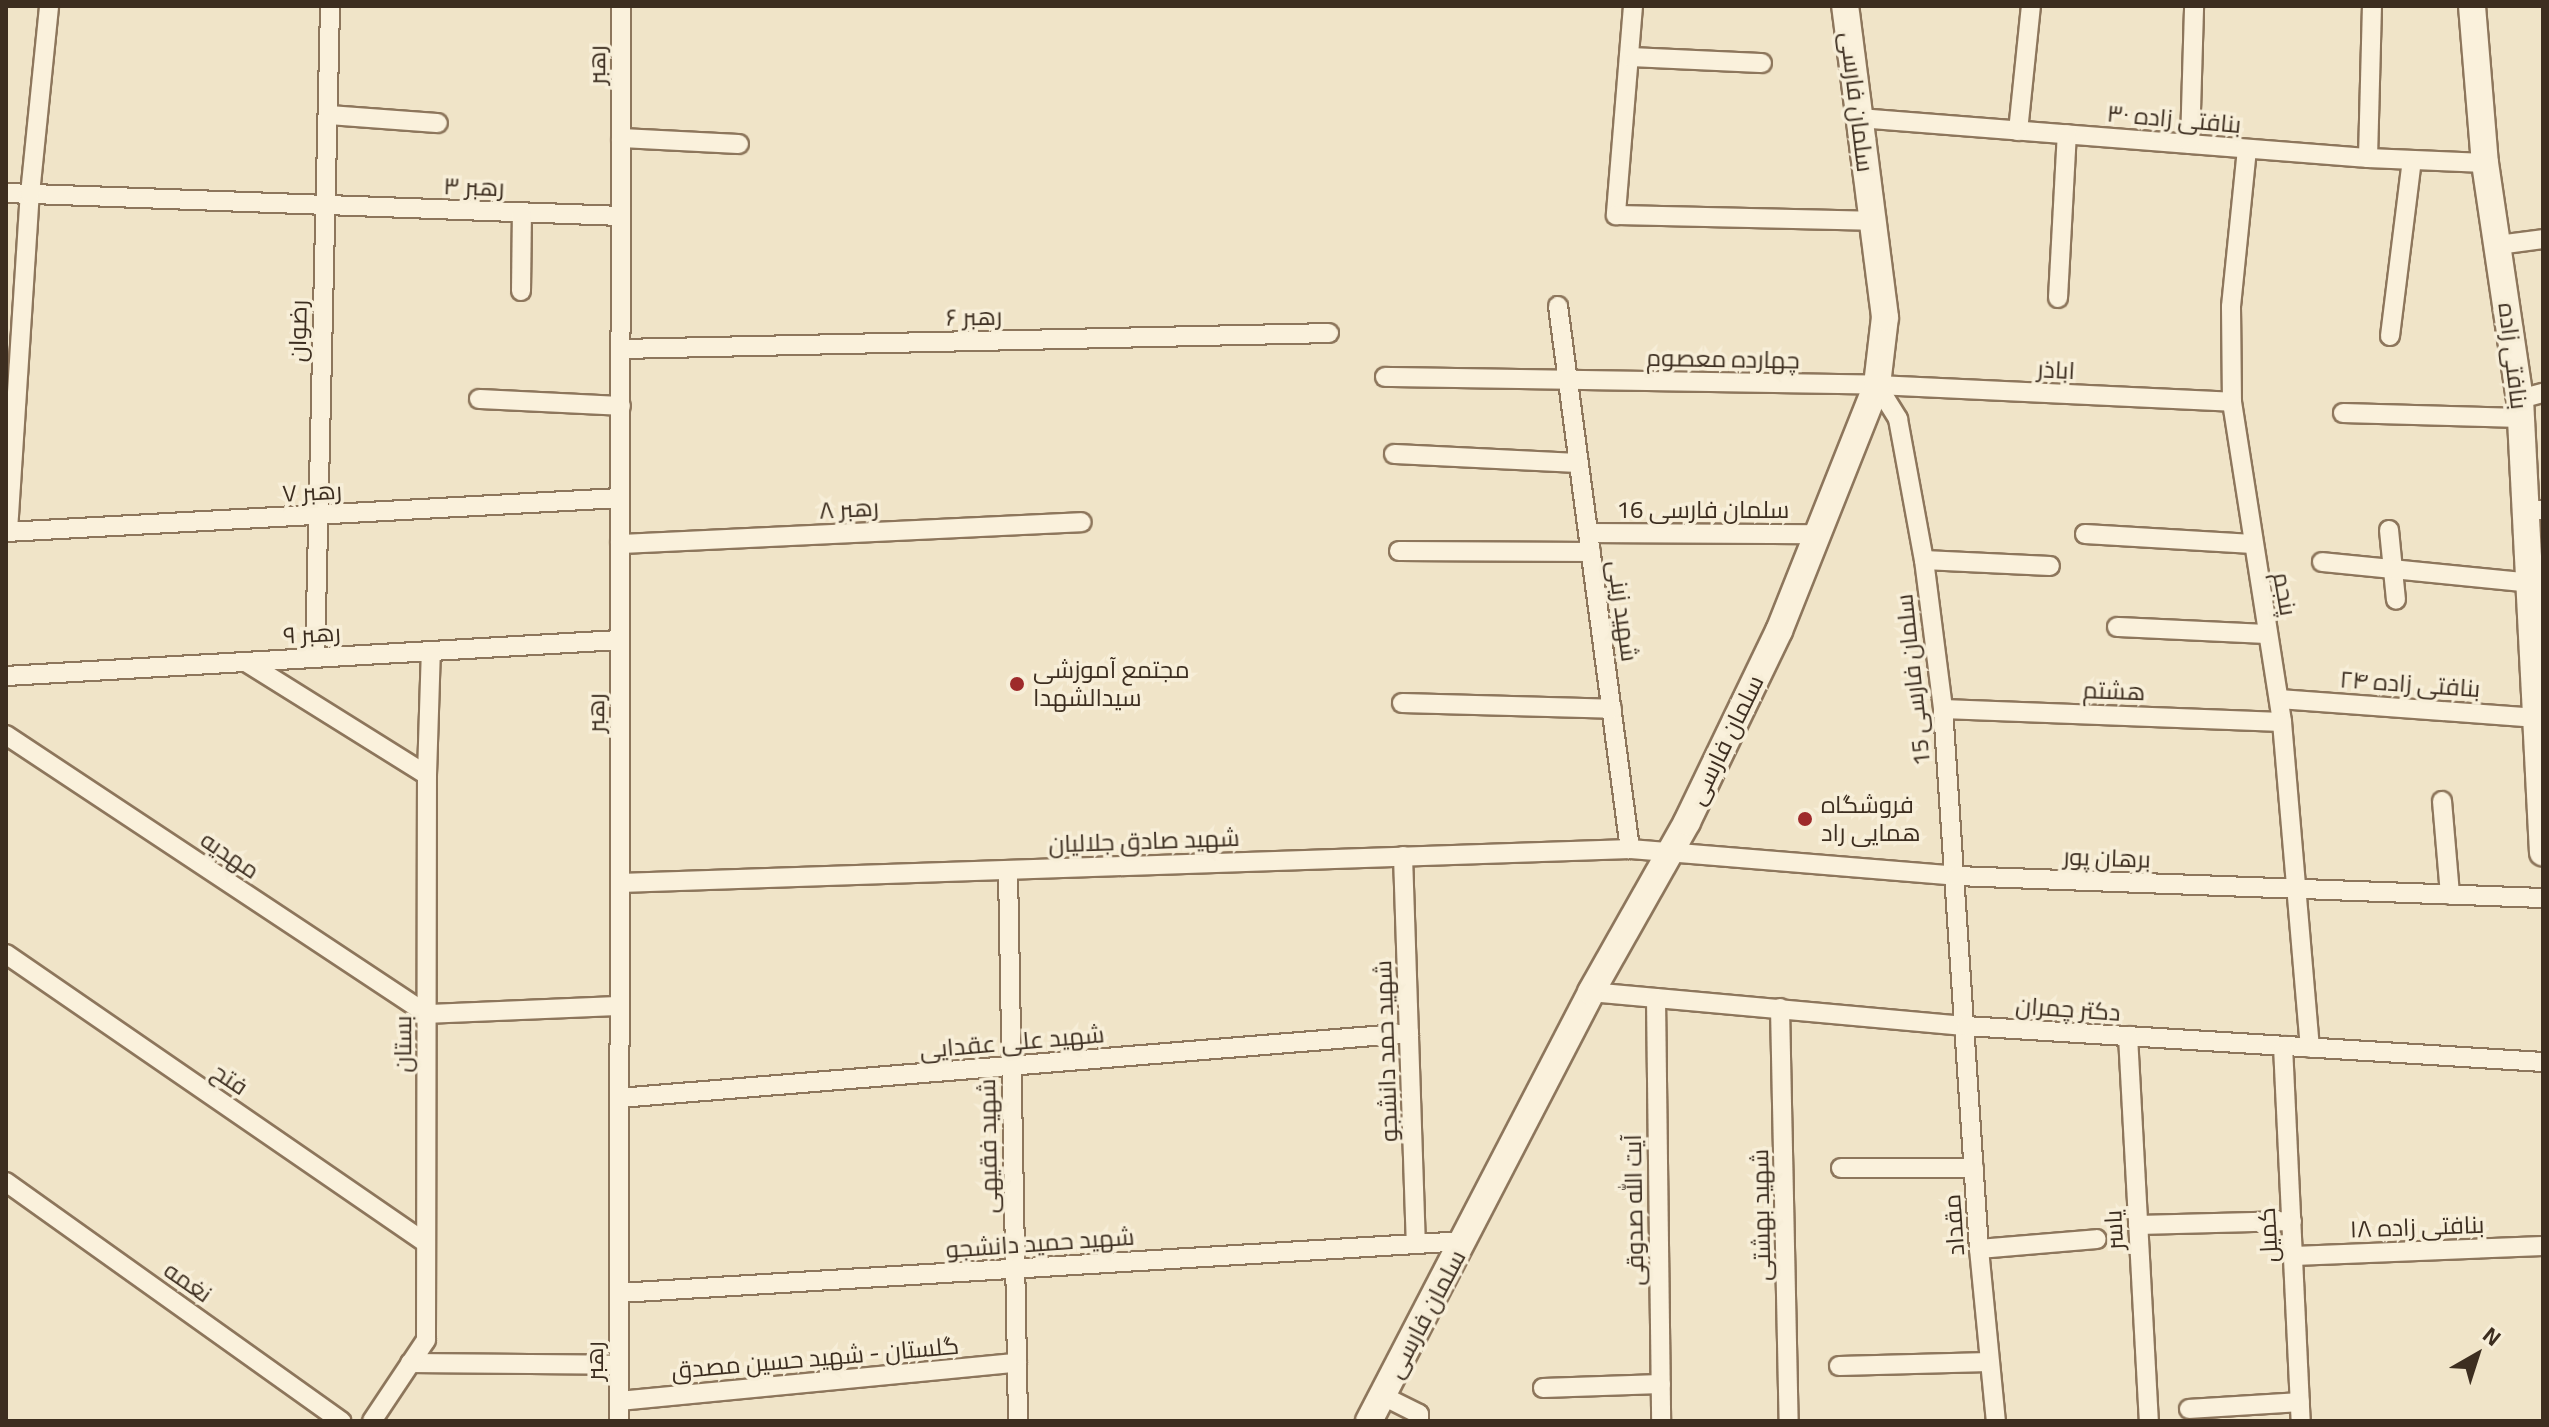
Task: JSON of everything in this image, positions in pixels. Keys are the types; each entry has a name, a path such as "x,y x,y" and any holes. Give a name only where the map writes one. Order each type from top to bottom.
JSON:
{"main road":[{"name":"سلمان فارسی","path":"1369,1421 1465,1241 1591,992 1670,854 1779,631 1877,385 1885,317 1845,6"},
{"name":"بنافتی زاده","path":"2472,6 2485,163 2528,403 2535,510 2543,852"}],"street":[{"path":"7,532 14,314 49,6"},
{"name":"رضوان","path":"315,658 330,6"},
{"name":"رهبر","path":"619,1421 621,6"},
{"path":"1633,6 1616,215 1872,221"},
{"path":"2018,131 2031,6"},
{"path":"2190,144 2194,6"},
{"path":"2368,158 2372,6"},
{"path":"1629,57 1762,63"},
{"path":"328,115 438,123"},
{"name":"بنافتی زاده ۳۰","path":"1859,118 2368,158 2485,163"},
{"path":"2058,298 2067,134"},
{"path":"621,138 739,144"},
{"name":"پنجم","path":"2247,149 2231,307 2232,402 2282,722 2310,1048"},
{"path":"2390,336 2412,160"},
{"name":"رهبر ۳","path":"6,193 621,216"},
{"path":"521,291 522,213"},
{"path":"2498,245 2543,239"},
{"name":"شهید زینی","path":"1558,306 1630,849"},
{"name":"رهبر ۶","path":"621,349 1329,333"},
{"name":"چهارده معصوم","path":"1385,377 1877,385"},
{"name":"اباذر","path":"1877,385 2232,402"},
{"name":"سلمان فارسی 15","path":"1877,385 1898,419 1924,560 1943,709 1966,1026"},
{"path":"479,399 621,406"},
{"path":"2343,413 2528,403"},
{"path":"1394,454 1579,463"},
{"name":"رهبر ۷","path":"7,532 620,498"},
{"name":"رهبر ۸","path":"620,544 1081,522"},
{"path":"2389,530 2396,600"},
{"name":"سلمان فارسی 16","path":"1399,551 1817,534"},
{"path":"2085,534 2253,544"},
{"path":"1924,560 2050,566"},
{"path":"2322,562 2394,569 2535,572"},
{"path":"2117,627 2268,634"},
{"name":"رهبر ۹","path":"6,676 620,640"},
{"name":"بستان","path":"372,1421 426,1340 427,775 431,651"},
{"path":"246,662 427,775"},
{"name":"بنافتی زاده ۲۴","path":"2279,699 2538,701"},
{"path":"1402,703 1612,709"},
{"name":"هشتم","path":"1943,709 2282,722"},
{"name":"مهدیه","path":"6,735 427,1014"},
{"path":"2442,801 2450,895"},
{"name":"شهید صادق جلالیان","path":"620,883 1630,849 1670,854"},
{"name":"برهان پور","path":"1670,854 1956,876 2543,898"},
{"name":"شهید حمد دانشجو","path":"1403,856 1416,1244"},
{"name":"شهید فقیهی","path":"1008,870 1018,1421"},
{"name":"فتح","path":"6,954 426,1243"},
{"name":"دکتر چمران","path":"1591,992 1966,1026 2543,1062"},
{"name":"آیت الله صدوقی","path":"1656,998 1661,1421"},
{"path":"427,1014 620,1006"},
{"name":"شهید بهشتی","path":"1780,1008 1789,1421"},
{"name":"مقداد","path":"1966,1026 1979,1249 1996,1421"},
{"name":"شهید علی عقدایی","path":"619,1098 1409,1033"},
{"name":"یاسر","path":"2128,1036 2149,1421"},
{"name":"کمیل","path":"2283,1046 2300,1412"},
{"path":"1841,1168 1974,1168"},
{"name":"نغمه","path":"6,1182 341,1421"},
{"path":"2138,1225 2292,1221"},
{"path":"1979,1249 2097,1239"},
{"name":"شهید حمید دانشجو","path":"619,1293 1465,1241"},
{"name":"بنافتی زاده ۱۸","path":"2294,1256 2543,1246"},
{"path":"1839,1366 1989,1362"},
{"path":"410,1363 619,1365"},
{"name":"گلستان - شهید حسین مصدق","path":"619,1401 1017,1363"},
{"path":"1543,1388 1661,1384"},
{"path":"1383,1396 1419,1414 1419,1421"},
{"path":"2189,1409 2300,1412"},
{"path":"2139,1421 2149,1421"}],"place":[{"name":"مجتمع آموزشی سیدالشهدا","path":"1017,684"},
{"name":"فروشگاه همایی راد","path":"1805,819"}]}
